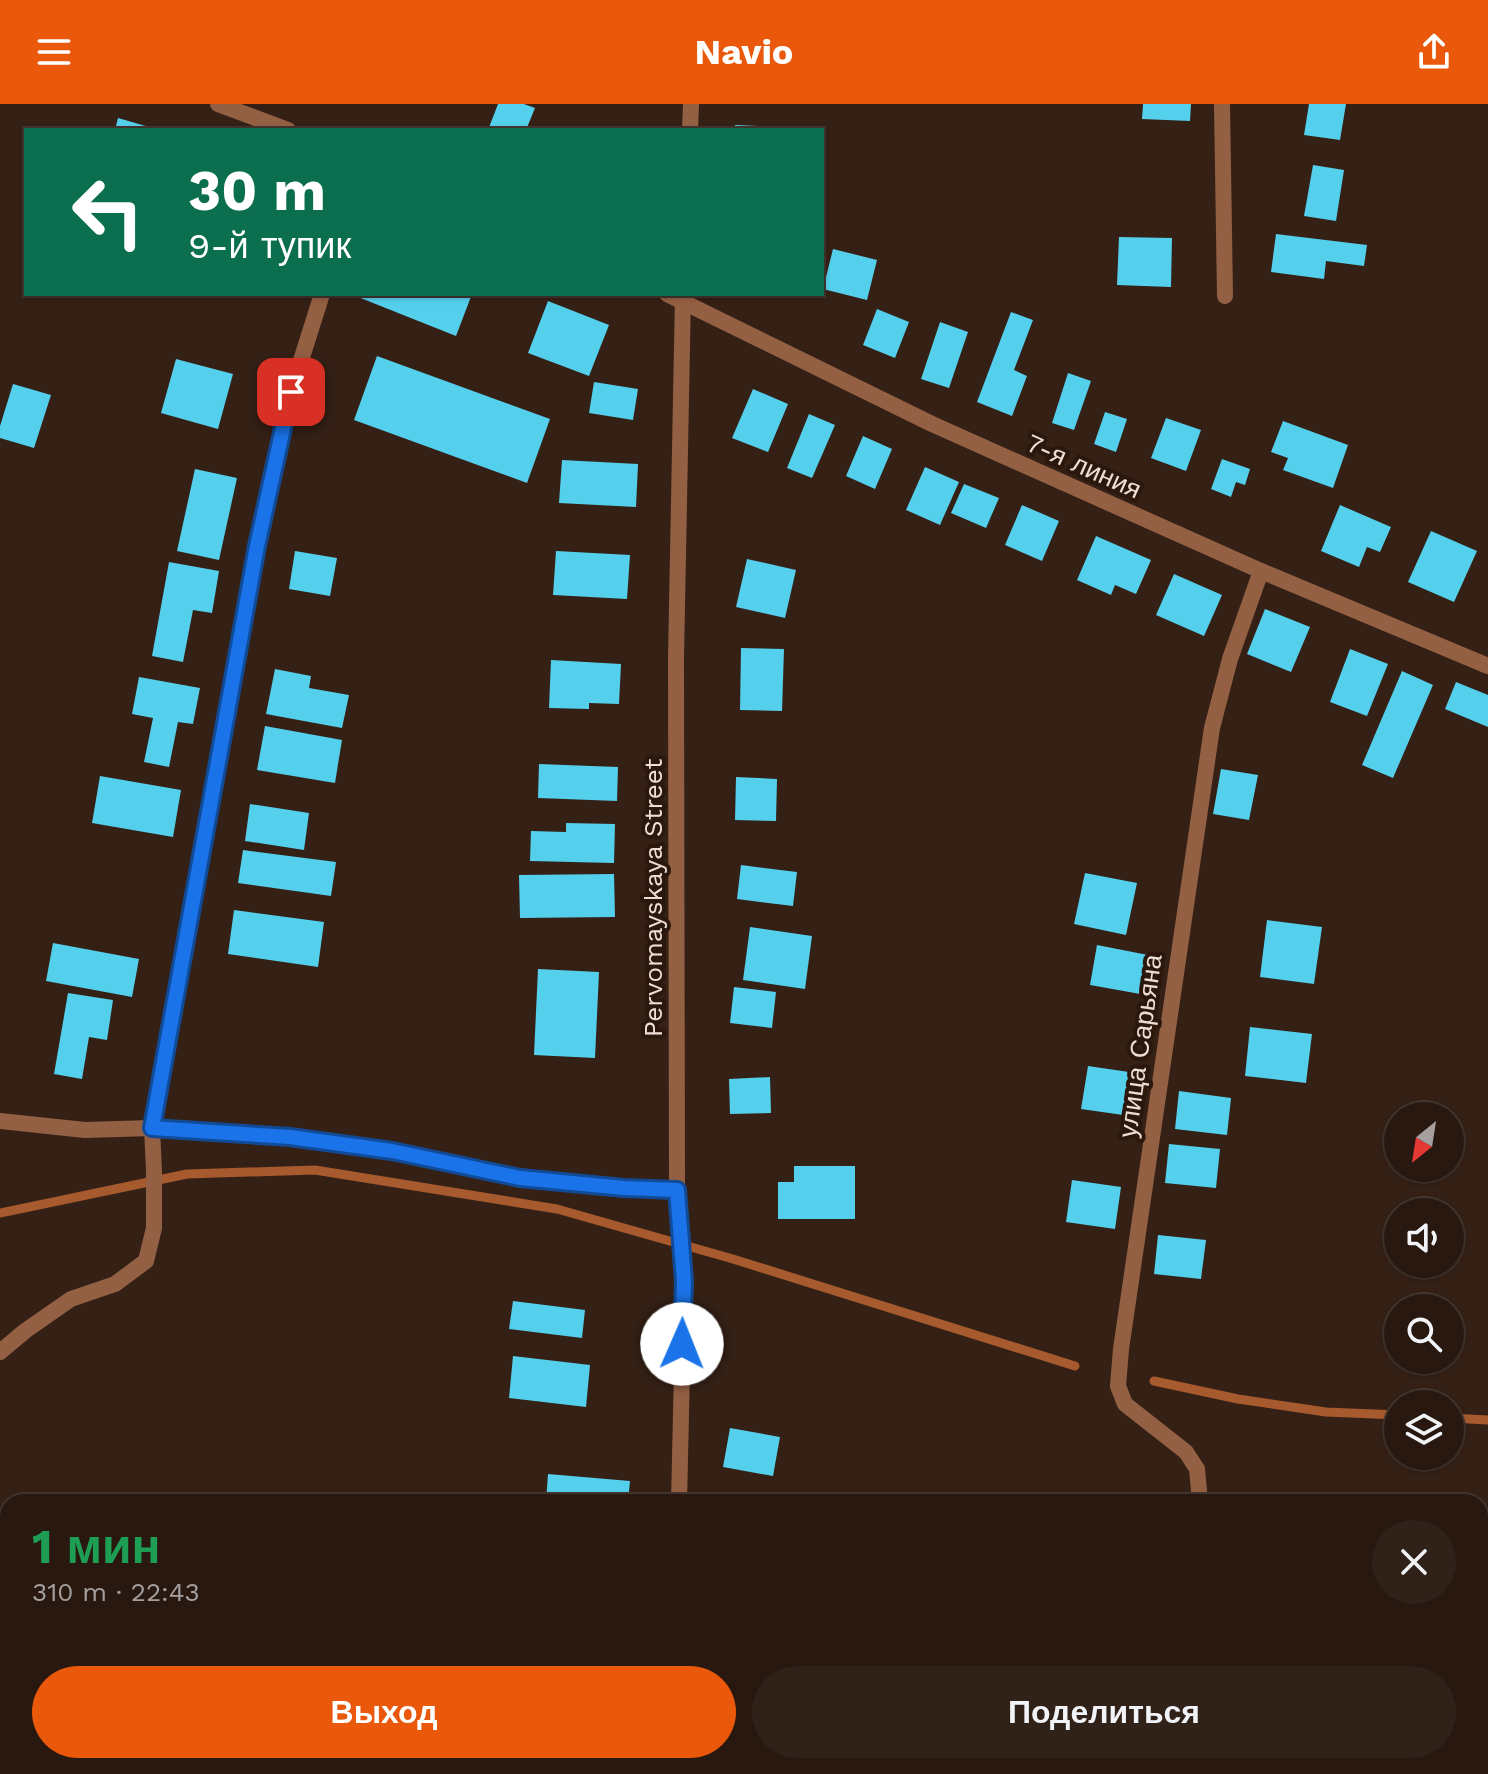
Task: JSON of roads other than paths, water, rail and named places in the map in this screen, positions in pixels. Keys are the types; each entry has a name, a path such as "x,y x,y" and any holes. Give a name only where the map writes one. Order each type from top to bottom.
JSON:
{"street":[{"path":"218,104 283,128"},
{"path":"690,128 691,104"},
{"path":"1222,104 1225,296"},
{"path":"0,1352 71,1299 115,1284 146,1261 154,1228 152,1128 257,546 291,392 321,296"},
{"name":"7-я линия","path":"683,298 932,424 1261,571 1488,666"},
{"name":"Pervomayskaya Street","path":"679,1494 684,1281 677,1190 676,658 683,298"},
{"name":"улица Сарьяна","path":"1199,1494 1197,1469 1186,1452 1125,1404 1118,1386 1125,1317 1212,728 1230,659 1261,571"},
{"path":"0,1121 85,1130 152,1128 290,1137 392,1151 520,1178 677,1190"}],"waterway":[{"path":"0,1213 187,1174 315,1170 557,1209 733,1259 1075,1366"},
{"path":"1154,1381 1238,1399 1326,1412 1384,1414"},
{"path":"1464,1419 1488,1420"}]}
